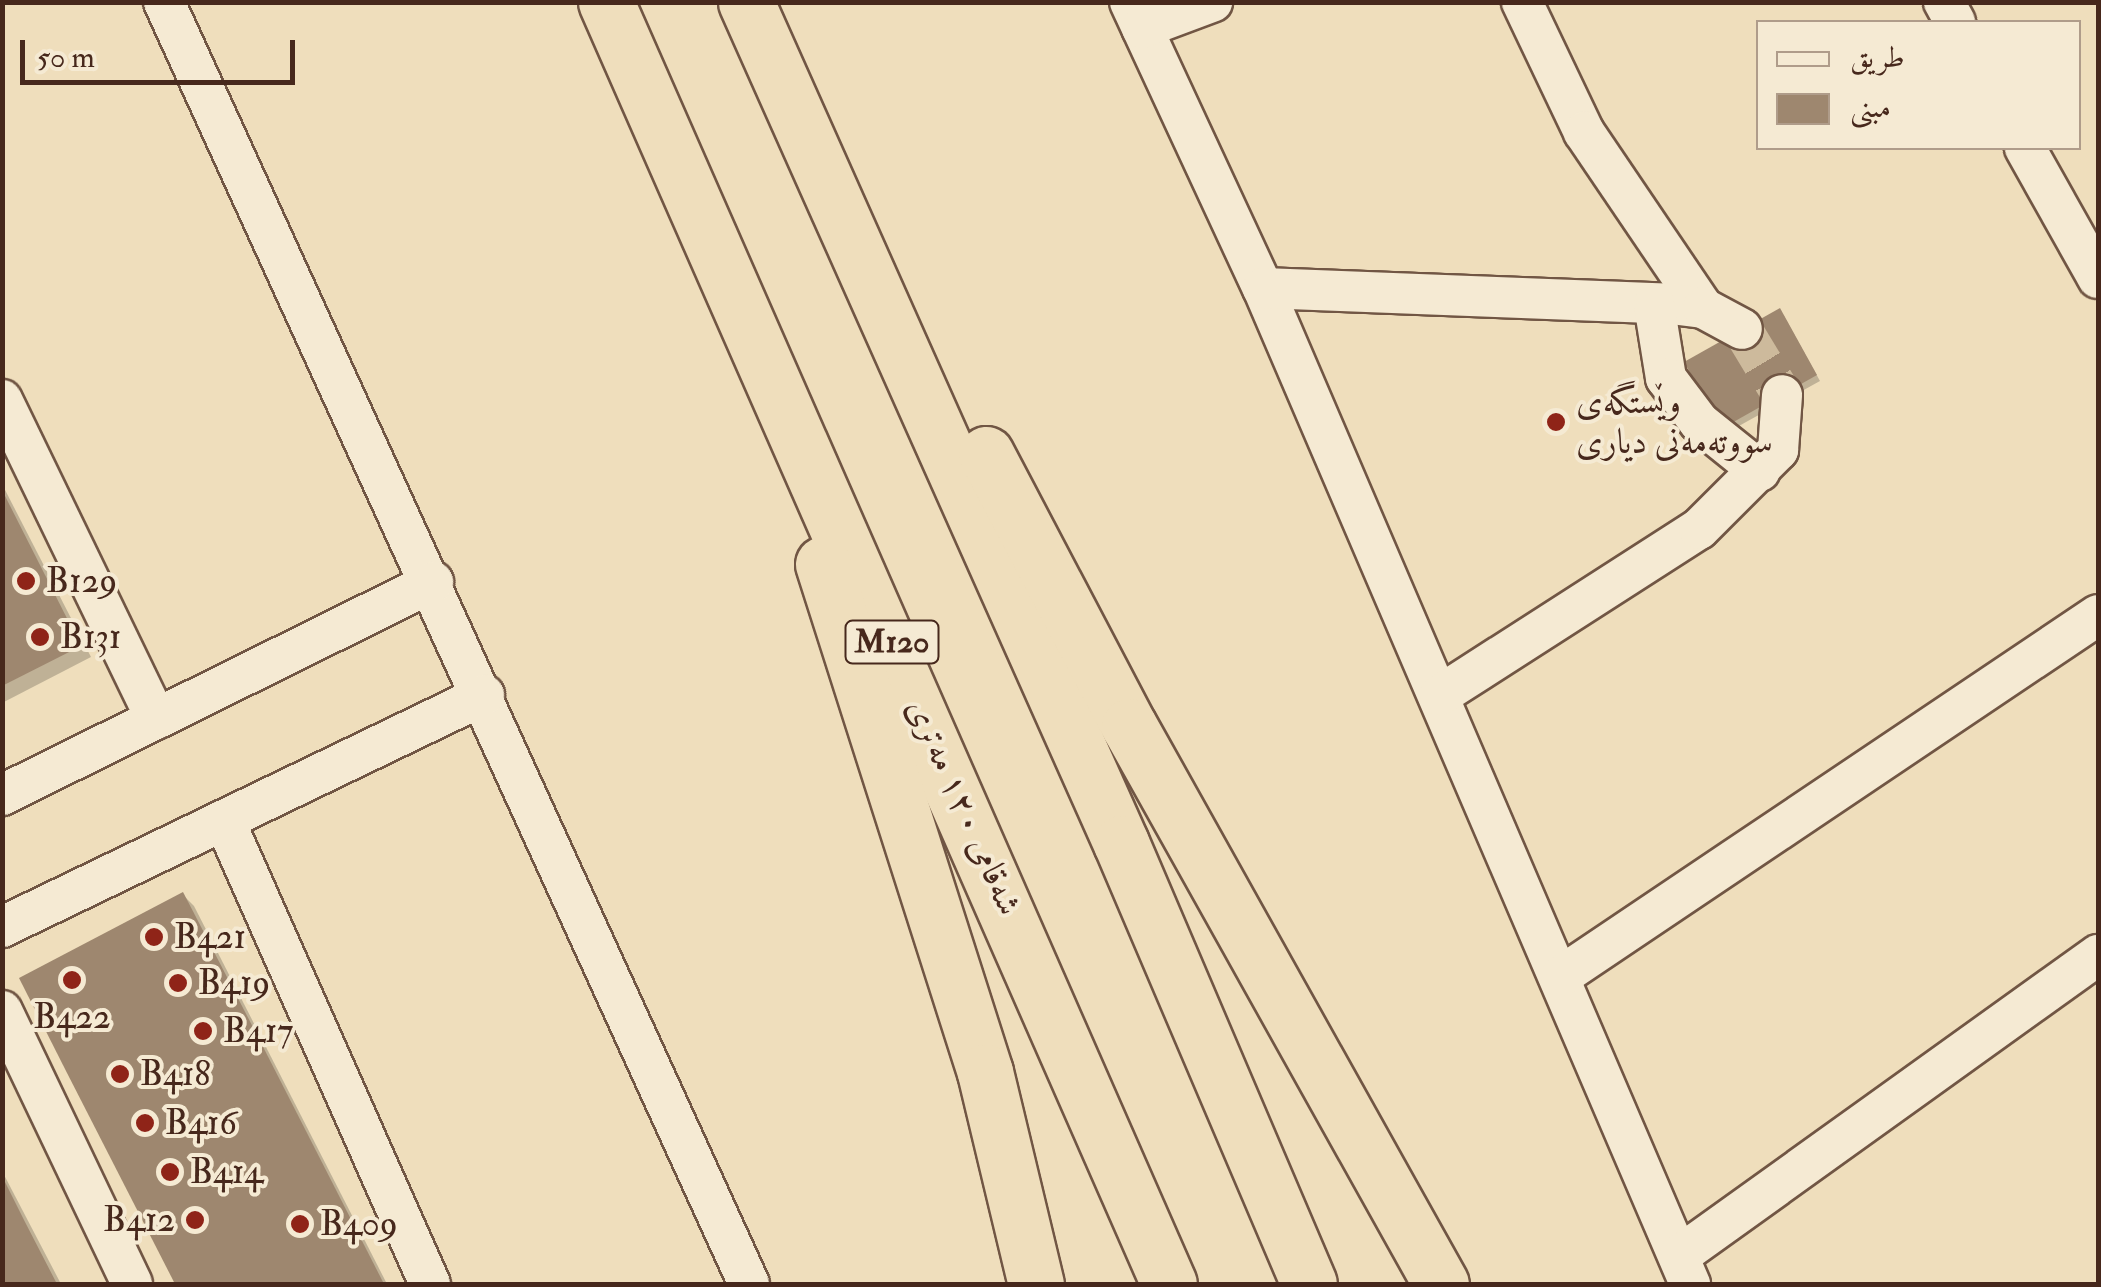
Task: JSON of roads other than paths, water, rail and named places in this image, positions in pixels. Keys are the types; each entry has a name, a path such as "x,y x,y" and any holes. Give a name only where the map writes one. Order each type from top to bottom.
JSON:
{"highway":[{"path":"606,2 749,344 887,750 985,1072 1036,1284"},
{"name":"شەقامی ١٢٠ مەتری","path":"606,2 1169,1284"},
{"path":"746,2 875,285 1308,1284"},
{"path":"875,285 960,404 1129,726 1441,1284"}],"street":[{"path":"164,2 433,582 749,1284"},
{"path":"1212,2 1136,15 1263,288 1562,976 1685,1270 2098,955"},
{"path":"1522,2 1584,132 1702,308"},
{"path":"2026,150 2098,278"},
{"path":"1263,288 1702,308 1742,329"},
{"path":"1654,304 1666,378 1699,422 1760,471"},
{"path":"1440,695 1700,529 1778,450 1782,396"},
{"path":"2,400 156,719"},
{"path":"2,795 433,582"},
{"path":"1562,976 2098,616"},
{"path":"2,927 484,695"},
{"path":"224,820 430,1284"},
{"path":"2,1011 132,1284"}],"tunnel":[{"path":"1742,329 1782,395"}],"place":[{"name":"وێستگەی سووتەمەنی دیاری","path":"1556,422"},
{"name":"B129","path":"26,581"},
{"name":"B131","path":"40,637"},
{"name":"B421","path":"154,937"},
{"name":"B422","path":"72,980"},
{"name":"B419","path":"178,983"},
{"name":"B417","path":"203,1031"},
{"name":"B418","path":"120,1074"},
{"name":"B416","path":"145,1123"},
{"name":"B414","path":"170,1172"},
{"name":"B412","path":"195,1220"},
{"name":"B409","path":"300,1224"}]}
